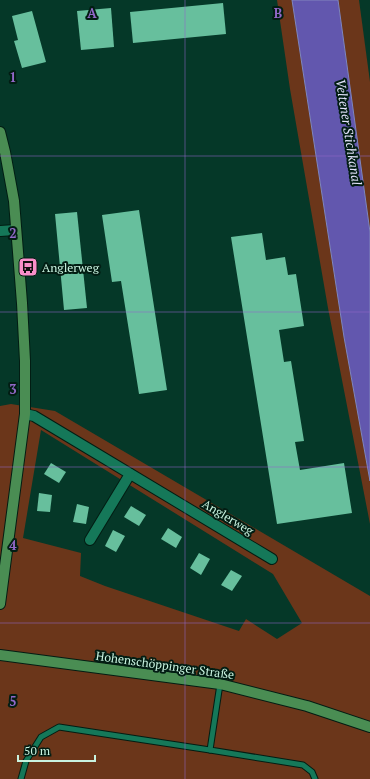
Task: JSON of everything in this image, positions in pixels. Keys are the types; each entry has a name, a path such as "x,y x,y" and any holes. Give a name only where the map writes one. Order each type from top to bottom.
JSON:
{"main road":[{"path":"0,132 14,200 25,361 25,414 0,604"},
{"name":"Hohenschöppinger Straße","path":"0,655 220,684 307,706 370,727"}],"street":[{"path":"0,230 15,230"},
{"name":"Anglerweg","path":"25,414 34,416 272,559"},
{"path":"90,540 130,474"}],"lane":[{"path":"210,750 220,684"},
{"path":"21,779 26,761 41,737 59,727 303,765 312,772 315,779"}],"shaded area":[{"path":"277,0 292,0 344,337 370,481 370,524 328,308 290,89"},
{"path":"338,0 359,0 370,82 370,232"},
{"path":"11,404 55,411 370,596 370,779 0,779 0,406","holes":["41,430 273,574 302,623 277,639 246,619 239,631 105,586 80,576 81,553 23,538"]}],"water":[{"name":"Veltener Stichkanal","path":"292,0 338,0 370,232 370,481 344,337"}],"building":[{"path":"223,3 226,34 133,43 130,12"},
{"path":"111,8 114,47 81,50 77,11"},
{"path":"32,11 46,62 22,68 14,41 18,40 12,16"},
{"path":"139,210 167,390 139,394 121,281 112,282 102,215"},
{"path":"77,212 87,308 64,310 55,214"},
{"path":"262,233 266,260 285,257 288,275 296,274 304,326 279,330 284,362 291,361 304,441 295,442 300,470 344,463 352,513 277,524 231,237"},
{"path":"51,463 66,472 59,483 44,474"},
{"path":"39,493 52,495 50,512 37,511"},
{"path":"77,504 89,507 86,524 73,522"},
{"path":"131,506 146,515 139,526 124,517"},
{"path":"168,528 182,537 176,548 161,539"},
{"path":"113,530 125,536 116,552 105,546"},
{"path":"199,553 210,559 201,575 190,568"},
{"path":"231,570 242,576 232,591 221,585"}],"place":[{"name":"Anglerweg","path":"28,267"}]}
